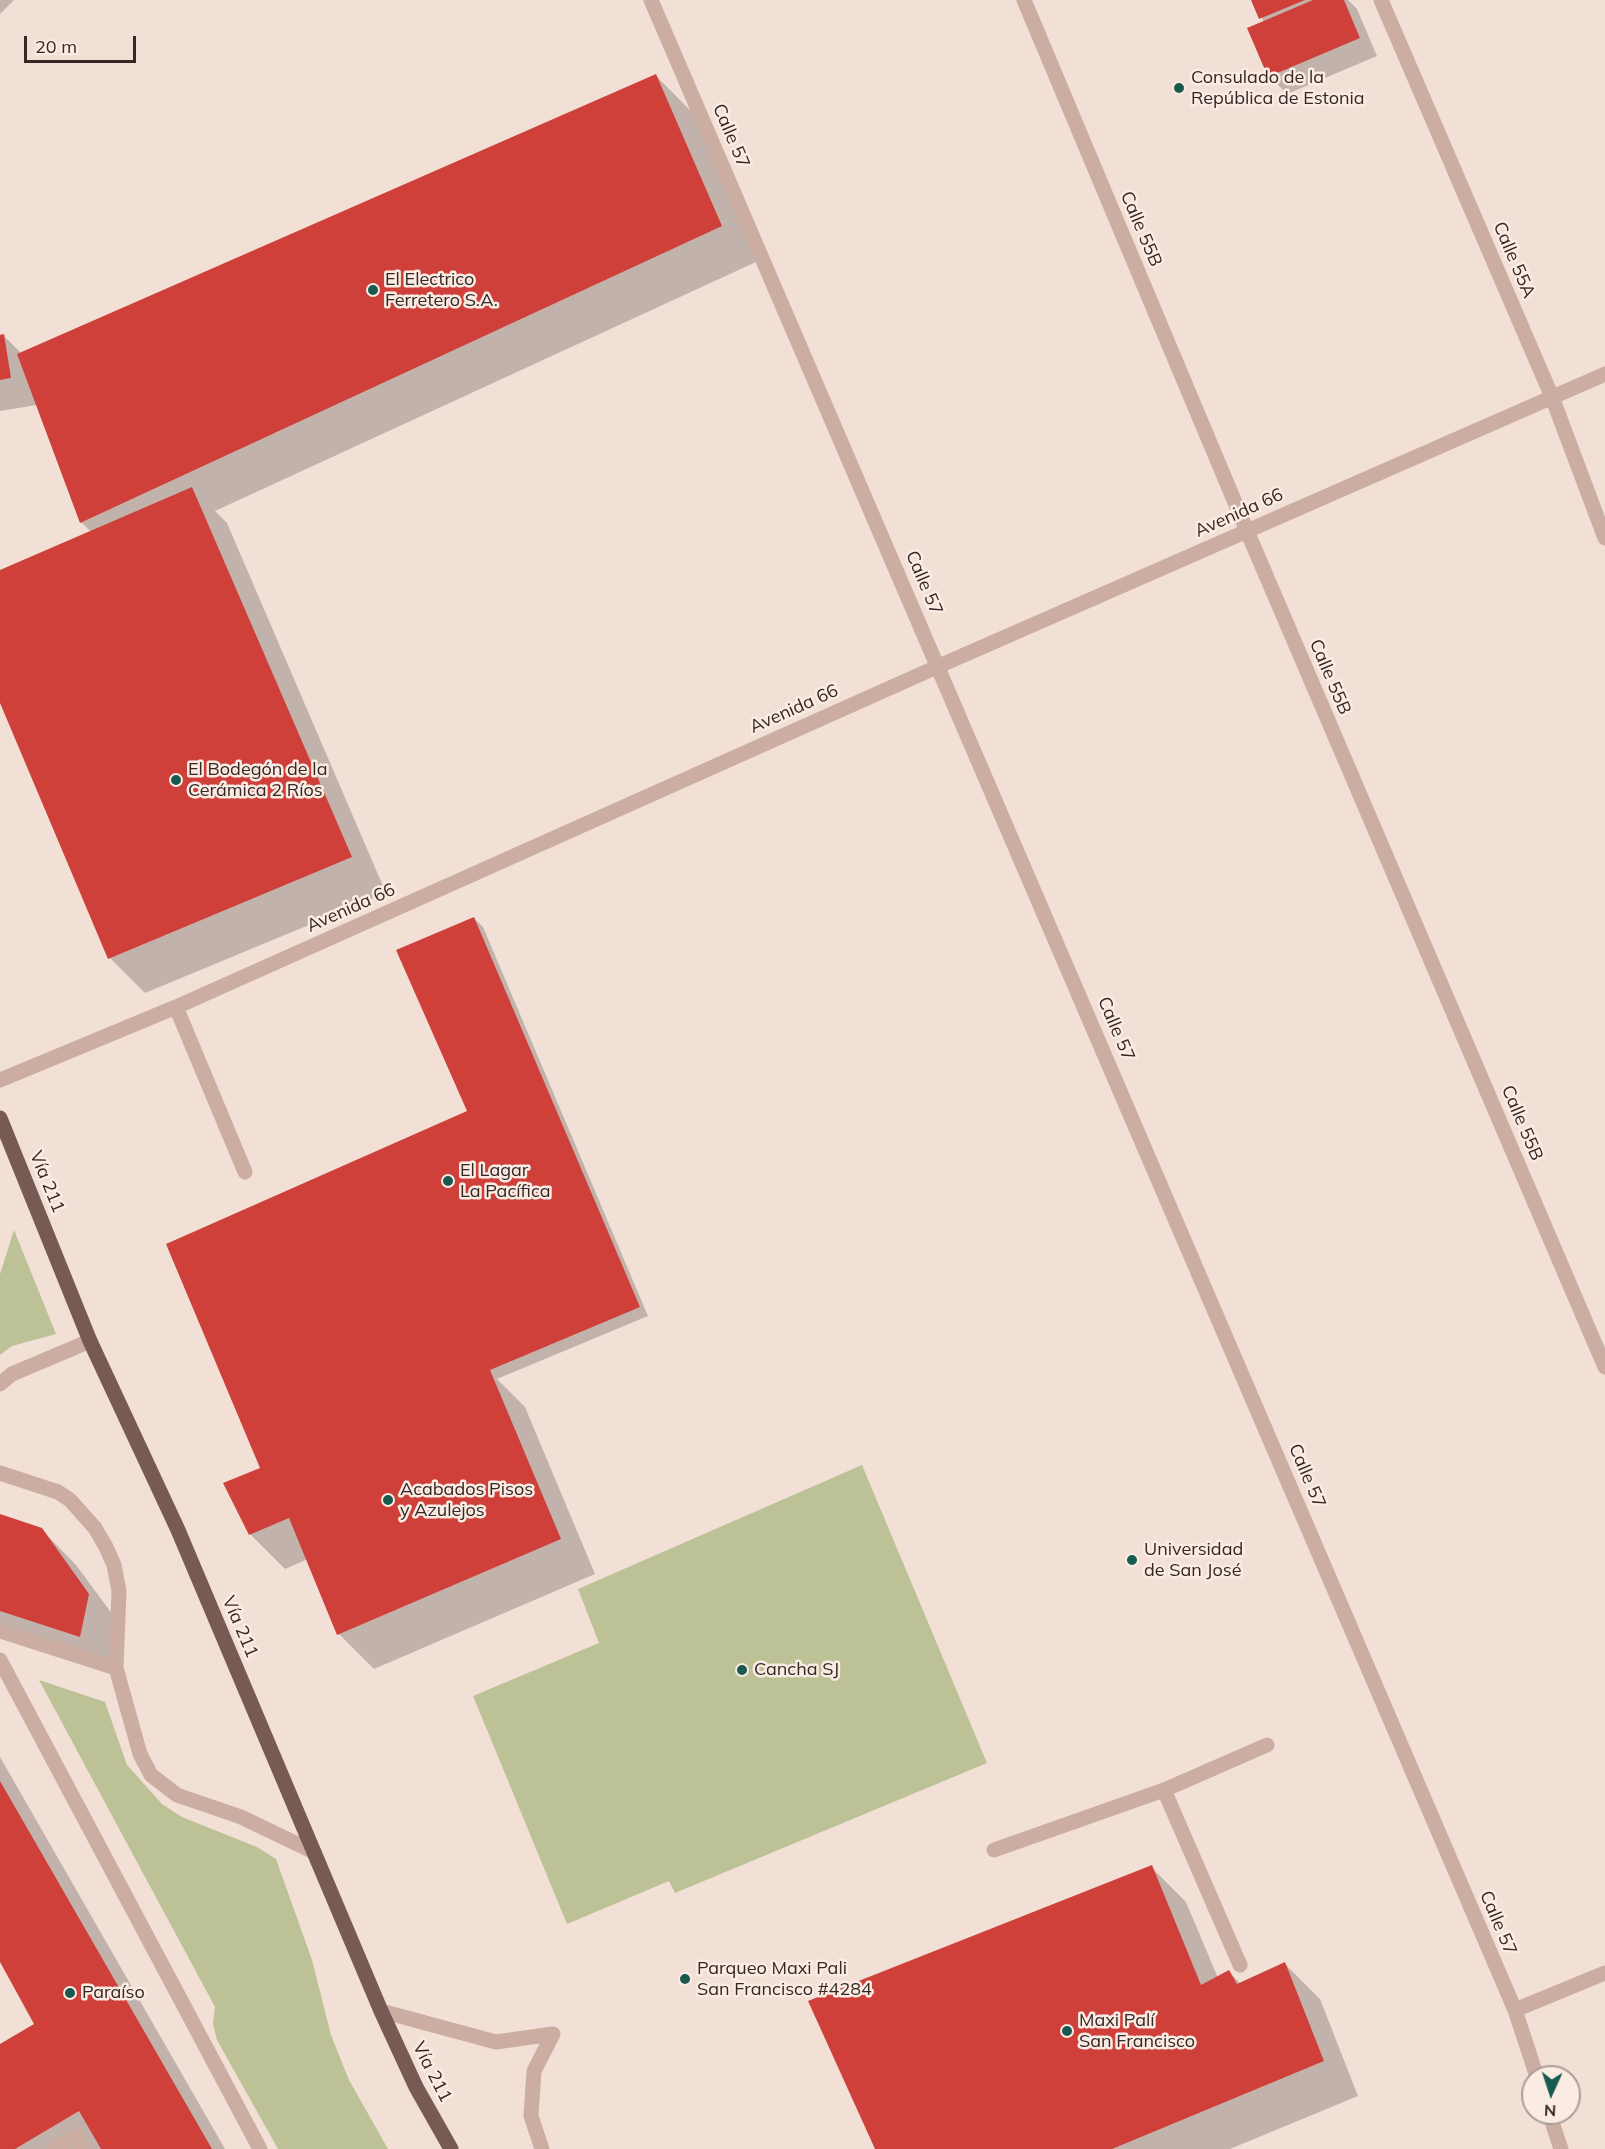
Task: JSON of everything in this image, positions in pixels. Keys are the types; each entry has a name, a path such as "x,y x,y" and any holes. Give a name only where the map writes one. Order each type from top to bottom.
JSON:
{"main road":[{"name":"Vía 211","path":"0,1118 90,1341 178,1530 381,2011 416,2087 452,2149"}],"street":[{"name":"Calle 57","path":"651,0 1515,2010 1533,2065"},
{"name":"Calle 55B","path":"1024,0 1247,531 1605,1367"},
{"name":"Calle 55A","path":"1382,0 1552,397 1605,538"},
{"name":"Avenida 66","path":"0,1080 176,1007 939,666 1605,374"},
{"path":"176,1007 245,1172"},
{"path":"0,1384 12,1374 90,1341"},
{"path":"0,1473 58,1492 70,1500 95,1528 114,1565 119,1591 116,1668 140,1754 151,1775 164,1786 195,1803 241,1817 314,1852"},
{"path":"0,1631 116,1668"},
{"path":"0,1660 260,2149"},
{"path":"994,1850 1164,1790 1267,1745"},
{"path":"1164,1790 1240,1965"},
{"path":"1515,2010 1605,1973"},
{"path":"381,2011 496,2042 553,2034 534,2071 531,2116 542,2149"},
{"path":"1553,2125 1561,2149"},
{"path":"54,2149 76,2136 83,2149"}],"green space":[{"path":"14,1230 56,1334 12,1346 0,1355 0,1274"},
{"name":"Cancha SJ","path":"862,1465 987,1763 675,1893 669,1881 567,1924 473,1696 599,1643 578,1589"},
{"path":"39,1680 105,1702 127,1765 162,1804 182,1817 257,1847 276,1859 312,1960 331,2035 349,2080 388,2149 278,2149 217,2040 213,2024 215,2007"}],"building":[{"path":"1251,0 1305,0 1259,19"},
{"path":"1313,0 1344,0 1360,38 1268,77 1247,28"},
{"name":"El Electrico Ferretero S.A.","path":"656,74 722,226 80,523 17,354"},
{"path":"4,334 11,378 0,380 0,335"},
{"name":"El Bodegón de la Cerámica 2 Ríos","path":"192,487 352,857 108,959 0,703 0,570"},
{"name":"El Lagar La Pacífica","path":"474,917 640,1307 490,1370 561,1539 337,1635 289,1518 249,1535 223,1483 260,1468 166,1244 467,1111 396,950"},
{"path":"0,1514 42,1528 89,1594 80,1637 0,1611"},
{"name":"Paraíso","path":"0,1781 212,2149 101,2149 79,2111 15,2149 0,2149 0,2044 34,2024 0,1962"},
{"name":"Maxi Palí San Francisco","path":"1152,1865 1201,1985 1229,1970 1237,1984 1285,1962 1324,2061 1112,2149 875,2149 808,2001"}],"place":[{"name":"Consulado de la República de Estonia","path":"1179,88"},
{"name":"El Electrico Ferretero S.A.","path":"373,290"},
{"name":"El Bodegón de la Cerámica 2 Ríos","path":"176,780"},
{"name":"El Lagar La Pacífica","path":"448,1181"},
{"name":"Acabados Pisos y Azulejos","path":"388,1500"},
{"name":"Universidad de San José","path":"1132,1560"},
{"name":"Cancha SJ","path":"742,1670"},
{"name":"Parqueo Maxi Pali San Francisco #4284","path":"685,1979"},
{"name":"Paraíso","path":"70,1993"},
{"name":"Maxi Palí San Francisco","path":"1067,2031"}]}
